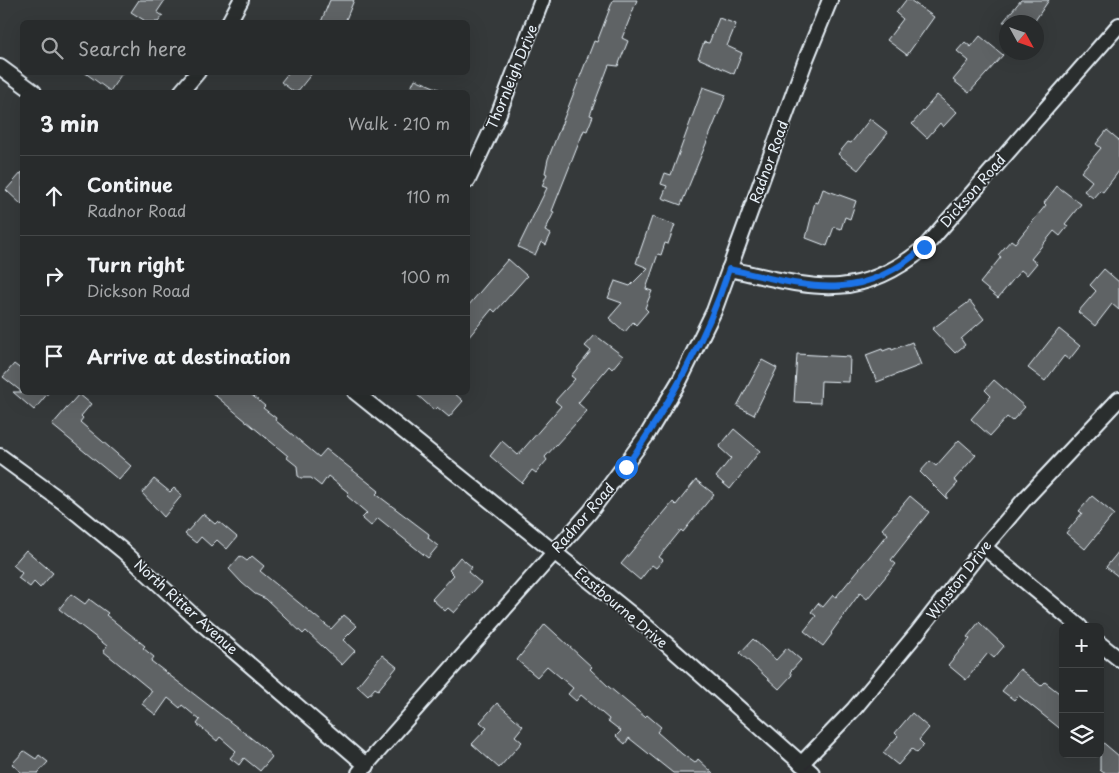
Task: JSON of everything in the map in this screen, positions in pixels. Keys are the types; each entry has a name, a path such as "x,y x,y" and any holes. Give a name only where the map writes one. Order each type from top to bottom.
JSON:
{"street":[{"path":"230,20 240,0"},
{"name":"Thornleigh Drive","path":"470,176 497,118 542,0"},
{"name":"Radnor Road","path":"363,769 614,482 647,435 690,364 714,311 806,58 830,0"},
{"name":"Dickson Road","path":"729,269 801,285 832,288 861,284 898,268 924,248 1119,24"},
{"path":"0,67 31,90"},
{"path":"183,90 195,75"},
{"name":"Eastbourne Drive","path":"359,395 646,626 807,769"},
{"name":"Winston Drive","path":"807,769 911,641 984,547 1024,500 1119,399"},
{"name":"North Ritter Avenue","path":"0,456 55,496 123,551 363,769"},
{"path":"984,547 1075,623"},
{"path":"1104,647 1119,659"}],"building":[{"path":"139,0 165,0 157,12 163,16 160,20 144,20 131,12"},
{"path":"330,0 354,0 346,20 322,20"},
{"path":"613,0 637,0 622,38 628,41 618,66 609,65 590,115 593,116 587,131 584,130 552,211 554,212 545,231 551,234 546,245 541,242 535,255 518,247 547,188 542,186 547,174 545,173 548,159 594,41 597,42"},
{"path":"906,0 910,0 934,17 907,55 887,40 903,19 896,13"},
{"path":"1021,0 1049,0 1039,15 1009,15"},
{"path":"719,18 736,24 727,46 742,53 734,74 698,58 704,42 709,43"},
{"path":"980,36 999,52 999,59 969,93 953,80 969,61 957,51 965,42 971,47"},
{"path":"88,75 121,75 111,90"},
{"path":"287,75 311,75 299,90 291,90 281,82"},
{"path":"415,79 441,90 410,90"},
{"path":"703,87 726,95 681,205 662,198 667,186 661,184 665,173 671,175"},
{"path":"937,95 957,112 943,127 940,123 927,138 912,124"},
{"path":"870,119 888,133 858,170 838,154 848,142 851,143"},
{"path":"1107,130 1119,140 1119,171 1103,192 1100,190 1093,198 1084,191 1092,181 1081,172 1101,148 1096,144"},
{"path":"20,174 20,203 6,190"},
{"path":"1057,186 1081,204 1065,224 1068,226 1060,236 1054,231 1031,259 1037,263 1027,275 1021,270 998,298 980,283 1001,257 998,255 1011,240 1015,243 1046,205 1044,203"},
{"path":"823,189 856,201 850,219 845,217 841,229 834,227 827,246 806,238 815,202 818,203"},
{"path":"652,217 675,225 668,244 665,243 661,255 658,254 646,289 652,291 645,308 648,311 636,325 633,322 625,332 609,318 622,303 608,298 615,281 630,286 648,268 636,263"},
{"path":"508,259 527,276 495,312 492,309 470,336 470,304"},
{"path":"1104,269 1119,282 1119,310 1112,304 1095,326 1078,312 1096,291 1090,285"},
{"path":"970,301 984,319 961,339 965,345 955,353 932,329"},
{"path":"1059,329 1080,346 1069,360 1064,356 1045,381 1028,368"},
{"path":"595,335 623,356 612,369 609,366 578,403 587,411 545,457 547,460 536,473 532,470 522,483 490,456 502,441 518,455 561,406 555,401 575,379 571,376 591,351 585,346"},
{"path":"912,342 921,365 877,382 866,355 882,349 883,351 891,348 892,350"},
{"path":"797,354 850,357 849,382 821,381 820,403 794,402"},
{"path":"762,360 777,368 754,415 737,406"},
{"path":"14,364 20,368 20,390 3,377"},
{"path":"994,380 1025,407 1012,421 1007,417 990,436 971,419 991,396 985,390"},
{"path":"13,392 20,392 20,395 46,395 34,410"},
{"path":"78,395 80,395 91,404 81,416 83,418 80,422 131,466 119,480 52,425"},
{"path":"215,395 252,395 265,406 263,408 276,418 275,420 319,457 326,449 379,491 376,494 429,534 428,538 438,546 428,558 378,518 371,526 362,518 367,513 347,496 349,493 328,476 321,486 311,478 301,478 298,476 297,466 287,458 288,456"},
{"path":"417,395 456,395 463,401 449,417 437,407 434,410"},
{"path":"734,429 760,451 730,489 716,477 731,458 719,447"},
{"path":"959,440 976,455 954,480 958,483 947,495 947,499 920,472 930,461 936,466"},
{"path":"154,479 170,492 174,488 182,495 164,517 142,493"},
{"path":"696,480 714,494 683,532 681,530 659,557 663,560 656,568 652,565 640,580 621,564 673,502 676,505"},
{"path":"910,496 929,512 891,560 896,564 867,599 860,593 823,646 804,631 816,616 811,612 818,603 823,607 833,595 836,597 888,534 882,529"},
{"path":"1092,496 1114,514 1085,549 1066,533 1082,513 1079,511"},
{"path":"203,514 215,524 218,521 237,537 227,549 217,540 211,546 201,537 196,543 185,534"},
{"path":"26,550 53,573 40,588 34,582 30,587 18,578 22,573 13,565"},
{"path":"1119,551 1119,577 1106,567"},
{"path":"240,556 247,561 252,556 264,566 260,571 331,629 344,615 357,626 343,640 355,651 342,665 306,631 303,634 266,599 255,594 242,583 229,569"},
{"path":"460,557 472,567 468,572 481,583 454,613 448,608 445,611 432,599 454,575 449,570"},
{"path":"71,594 85,604 89,599 108,613 106,615 145,646 143,648 154,657 151,661 264,748 272,757 260,771 244,758 239,765 230,758 236,751 220,737 217,741 197,724 200,720 182,705 180,708 168,698 156,715 142,704 152,691 103,651 107,646 59,609"},
{"path":"979,622 1004,646 994,658 988,653 966,680 948,665 970,639 967,637"},
{"path":"545,624 592,667 590,669 609,687 645,717 647,715 661,727 657,732 682,754 695,763 698,759 713,773 673,773 629,738 625,744 616,736 621,731 608,721 609,719 581,695 576,701 568,694 573,688 547,666 537,677 517,660"},
{"path":"753,639 776,660 787,648 801,660 790,672 792,675 779,689 740,653"},
{"path":"382,655 397,667 378,690 375,688 368,696 357,686"},
{"path":"1020,669 1041,686 1045,682 1059,693 1059,728 1018,695 1014,700 1002,691"},
{"path":"497,703 523,726 515,736 522,742 499,768 472,744 487,728 480,722"},
{"path":"912,713 929,728 919,740 924,745 917,753 912,749 898,765 883,753 898,736 895,733"},
{"path":"1104,743 1119,756 1119,773 1104,773 1100,770 1100,758 1104,758"},
{"path":"24,751 36,759 39,755 48,762 38,773 22,773 12,764"}],"route":[{"path":"626,467 690,364 714,311 729,269 801,285 832,288 861,284 886,274 898,268 924,247"}]}
